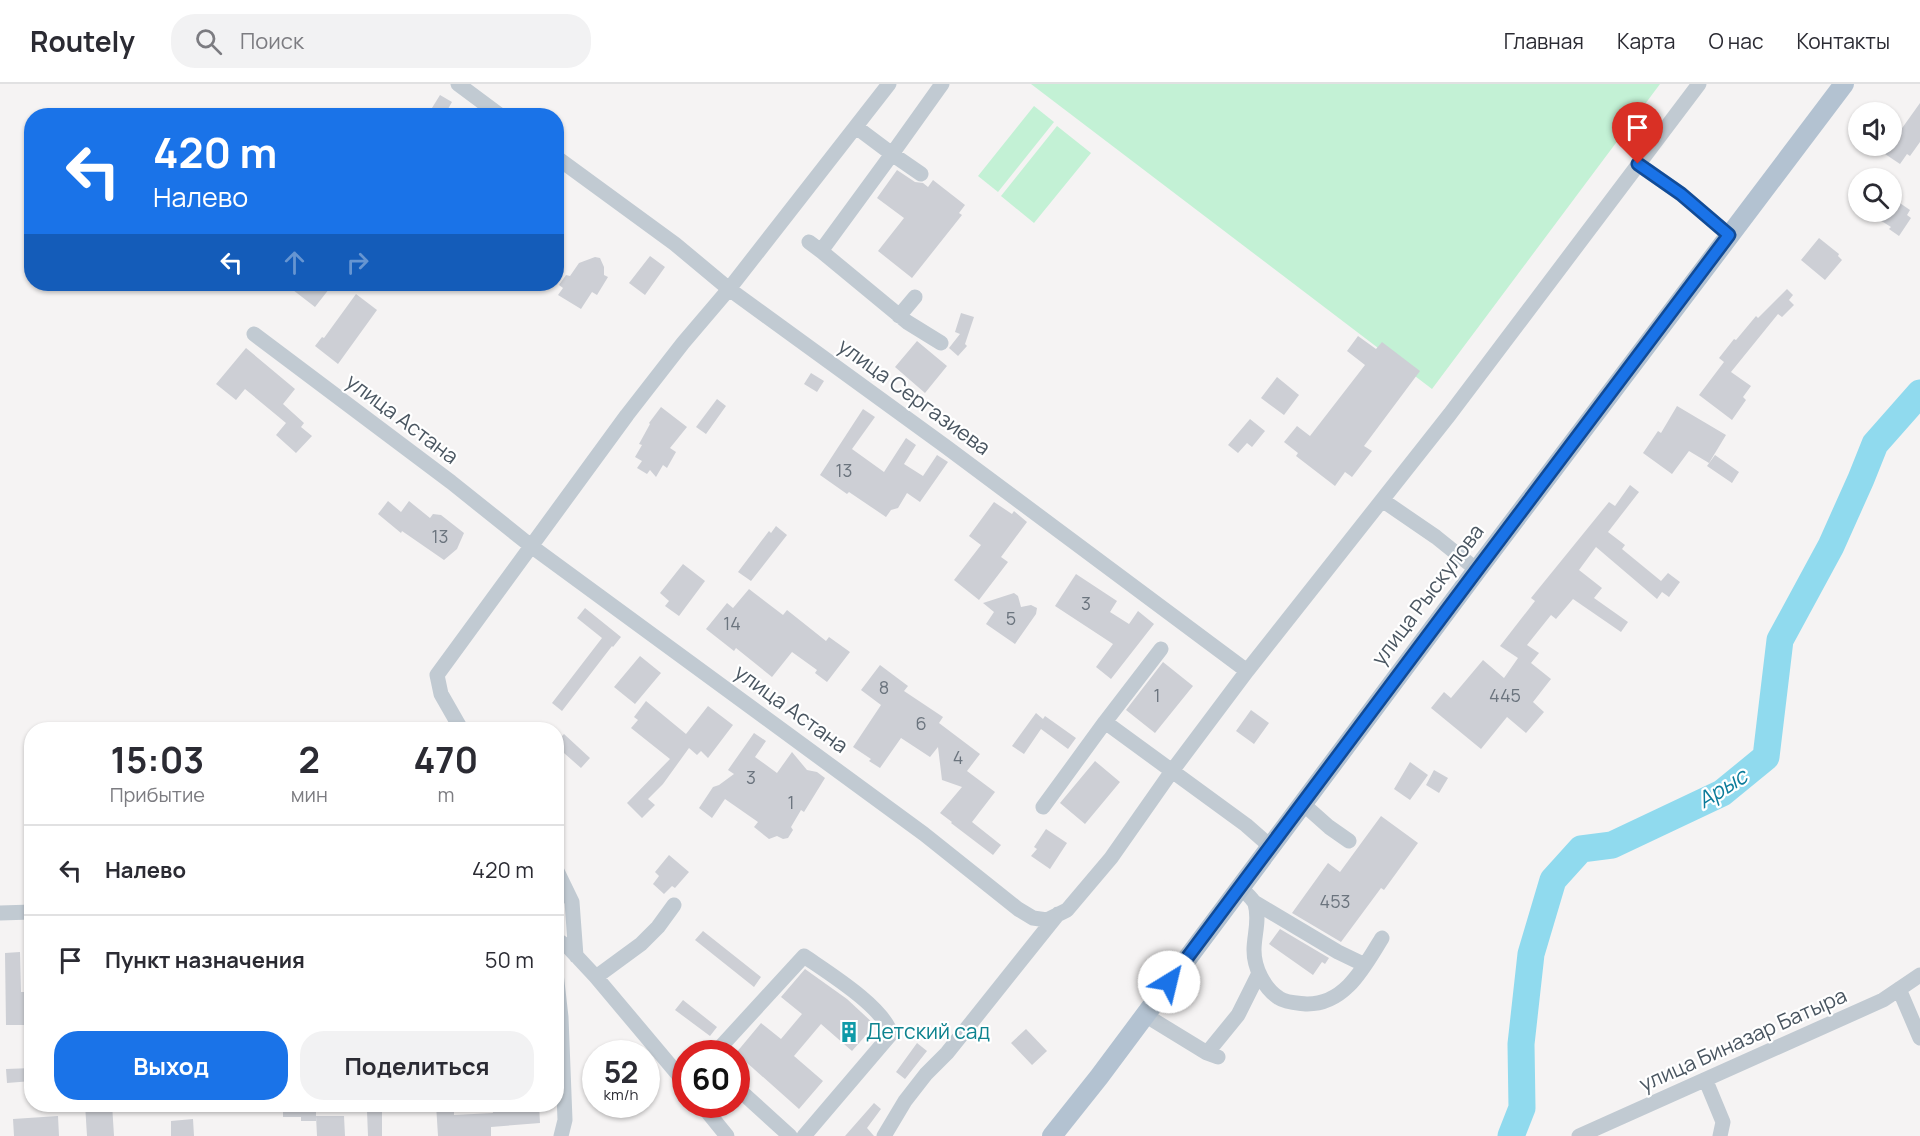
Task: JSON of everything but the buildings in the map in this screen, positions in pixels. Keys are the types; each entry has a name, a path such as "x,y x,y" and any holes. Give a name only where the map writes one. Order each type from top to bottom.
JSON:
{"main road":[{"name":"улица Рыскулова","path":"1053,1136 1844,84"}],"street":[{"path":"458,84 490,108"},
{"path":"941,343 899,316 815,246 892,154 942,84"},
{"path":"884,1136 905,1101 926,1074 947,1053 1058,914 1067,910 1111,858 1172,771 1247,671 1450,414 1699,84"},
{"path":"456,722 441,694 437,675 683,343 729,289 856,127 886,85"},
{"path":"856,127 921,174"},
{"name":"улица Сергазиева","path":"564,163 675,244 729,289 973,466 1247,671"},
{"path":"1638,164 1681,194 1729,235"},
{"path":"899,316 915,297"},
{"name":"улица Астана","path":"254,334 451,482 531,546 924,834 1018,909 1033,918 1047,920 1058,914"},
{"path":"1382,500 1436,537 1477,570"},
{"path":"1043,807 1161,649"},
{"path":"1105,722 1246,825 1270,846"},
{"path":"1302,803 1349,841"},
{"path":"564,886 572,902 576,956"},
{"path":"1239,887 1254,902 1338,952 1365,965"},
{"path":"1254,902 1258,921 1254,948 1255,963 1264,983 1280,999 1298,1004 1317,1004 1335,997 1354,982 1382,938"},
{"path":"596,976 641,944 658,927 674,905"},
{"path":"0,913 24,912"},
{"path":"564,946 596,976 672,1067"},
{"path":"727,1040 804,956 867,1002 889,1026 891,1034 804,1136"},
{"path":"1145,1015 1213,1055 1238,1015 1259,973"},
{"name":"улица Биназар Батыра","path":"1579,1136 1883,1000 1920,975"},
{"path":"1899,989 1920,1038"},
{"path":"1706,1081 1723,1122 1720,1136"},
{"path":"561,1136 565,1120 564,1094"},
{"path":"750,1100 790,1136"},
{"path":"712,1118 727,1136"}],"green space":[{"path":"1031,84 1660,84 1432,389"},
{"path":"1034,106 1054,122 998,192 978,176"},
{"path":"1057,126 1091,153 1034,223 1001,196"}],"waterway":[{"name":"Арыс","path":"1511,1136 1522,1108 1521,1044 1531,954 1553,880 1581,849 1612,845 1722,793 1766,757 1780,640 1831,546 1875,444 1920,393"}],"place":[{"name":"Детский сад","path":"849,1032"}],"route":[{"path":"1169,982 1729,235 1681,194 1638,164"}]}
